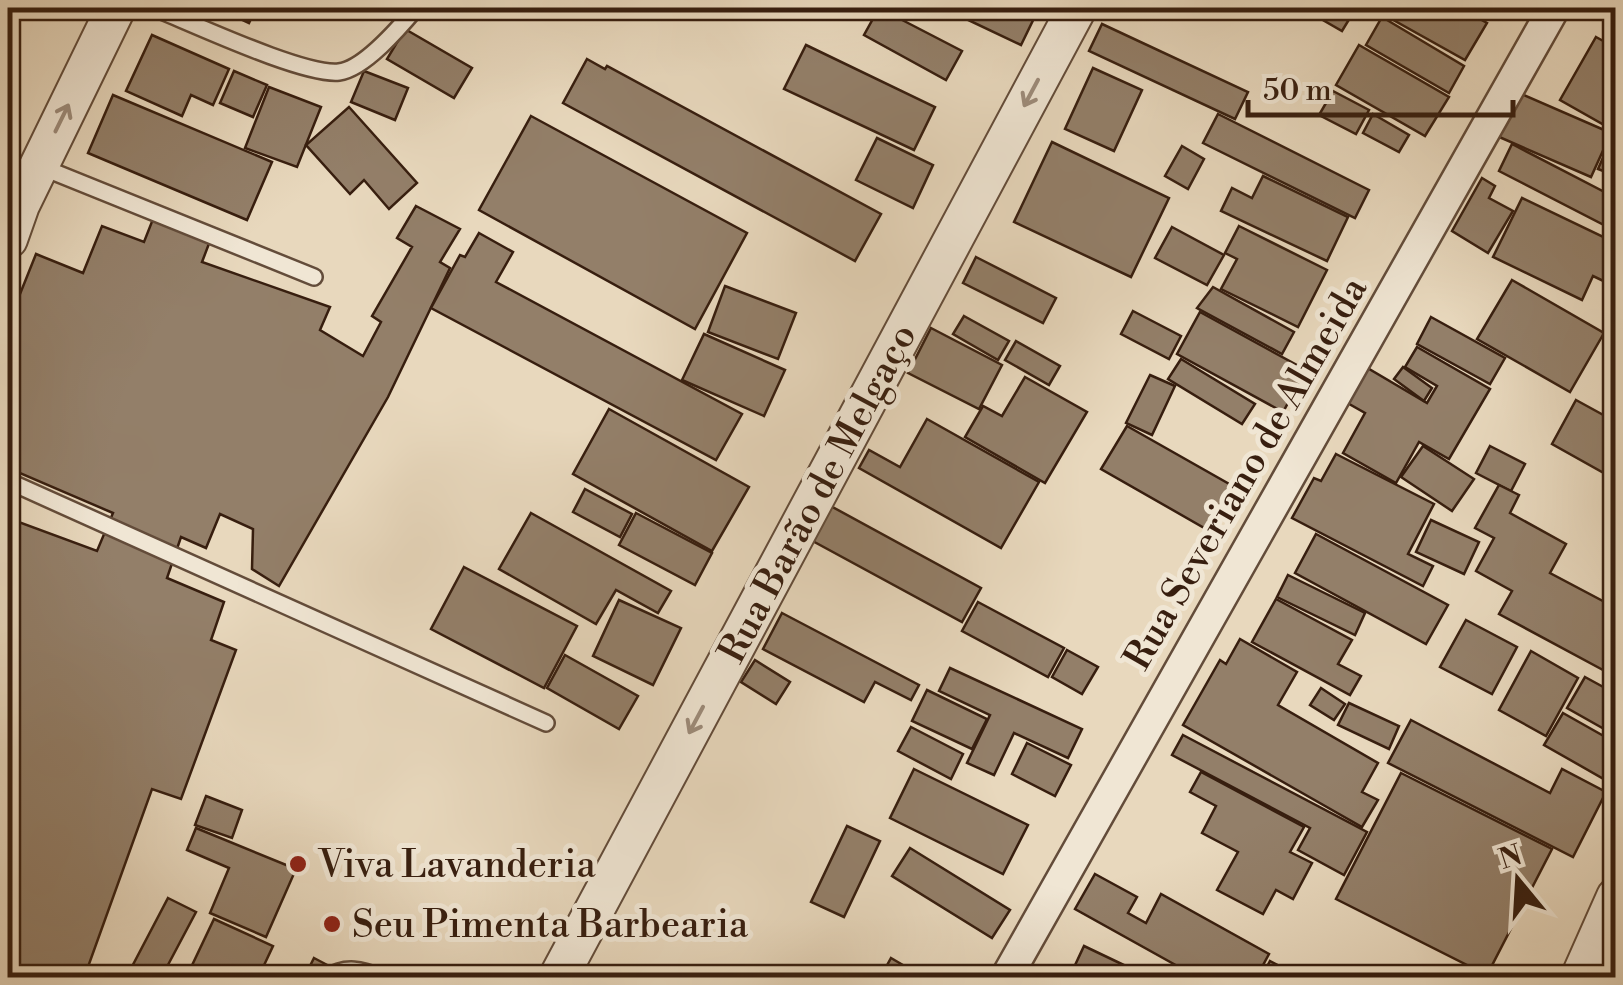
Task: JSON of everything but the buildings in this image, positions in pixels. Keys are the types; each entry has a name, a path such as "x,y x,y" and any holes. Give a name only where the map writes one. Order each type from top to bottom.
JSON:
{"street":[{"path":"8,238 116,8"},
{"name":"Rua Barão de Melgaço","path":"558,978 1077,8"},
{"name":"Rua Severiano de Almeida","path":"1006,978 1554,8"},
{"path":"1580,978 1616,897"}],"lane":[{"path":"154,8 308,69 340,72 363,60 416,8"},
{"path":"40,166 314,276"},
{"path":"8,480 546,723"},
{"path":"326,978 340,969 362,970 384,978"}],"place":[{"name":"Viva Lavanderia","path":"298,864"},
{"name":"Seu Pimenta Barbearia","path":"332,924"}]}
